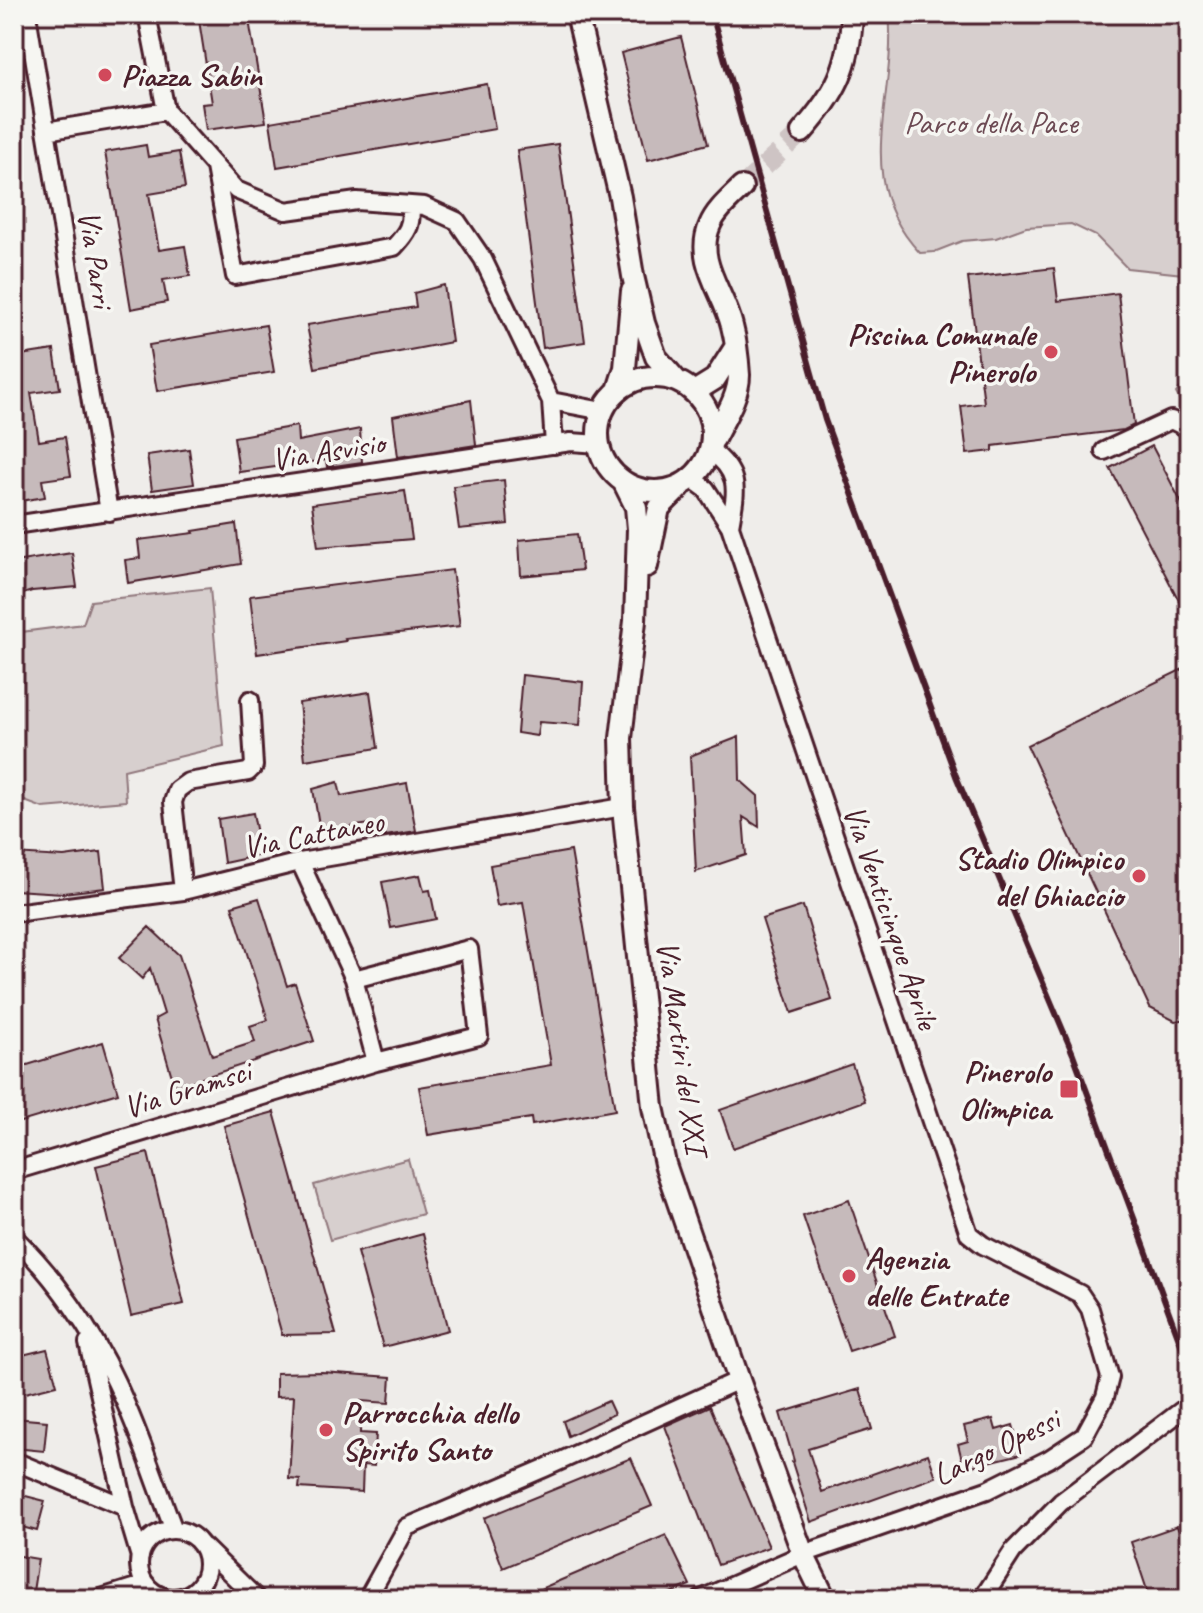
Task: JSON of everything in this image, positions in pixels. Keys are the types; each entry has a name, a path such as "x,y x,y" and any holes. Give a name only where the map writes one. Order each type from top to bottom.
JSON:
{"street":[{"name":"Via Parri","path":"27,14 109,512"},
{"path":"147,14 166,111 236,190 286,211 357,201 424,206 457,221 483,259 551,401 554,445"},
{"path":"577,14 620,197 633,276 656,357 706,407 712,425 711,447 734,475 730,526"},
{"path":"802,132 837,87 848,60 852,14"},
{"path":"46,131 166,111"},
{"path":"215,165 235,276 394,247 408,232 412,220 410,205"},
{"name":"Via Martiri del XXI","path":"635,621 659,508 705,461 737,391 739,377 732,324 705,251 710,222 742,187"},
{"path":"599,444 603,411 618,390 625,368 633,276"},
{"path":"618,390 647,377 662,377 686,386 715,379 736,346"},
{"path":"551,401 603,411"},
{"path":"1104,451 1171,420 1189,429"},
{"name":"Via Asvisio","path":"14,525 571,442 599,444"},
{"name":"Via Martiri del XXI","path":"599,444 607,465 623,481 636,507 638,529 635,621 621,738 623,807 653,1107 665,1164 739,1380 803,1554 825,1599"},
{"path":"623,481 635,487 661,491 688,480 706,489 730,526"},
{"name":"Via Venticinque Aprile","path":"730,526 969,1234 983,1245 1080,1294 1090,1309"},
{"path":"183,891 173,802 177,790 188,782 248,772 254,766 250,700"},
{"name":"Via Cattaneo","path":"14,913 183,891 300,862 623,807"},
{"path":"300,862 354,979 376,1062"},
{"name":"Via Gramsci","path":"14,1171 376,1062 479,1036 469,949 354,979"},
{"path":"14,1237 61,1291 116,1381 174,1530"},
{"name":"Largo Opessi","path":"701,1599 803,1554 987,1490 1049,1459 1084,1436 1105,1397 1110,1377 1090,1309"},
{"path":"84,1326 125,1507 146,1584 161,1597 185,1598 204,1579 206,1559 199,1542"},
{"path":"367,1599 407,1527 739,1380"},
{"path":"982,1599 1013,1551 1061,1502 1188,1406"},
{"path":"14,1461 125,1507"},
{"path":"140,1557 143,1548 156,1535 174,1530 188,1534 257,1599"},
{"path":"98,1599 146,1584"}],"green space":[{"name":"Parco della Pace","path":"889,14 1189,14 1189,279 1183,274 1127,268 1096,236 1071,224 1026,227 996,238 962,241 934,252 920,253 899,225 886,196 881,167 890,46"},
{"path":"1189,377 1189,416 1176,393"},
{"path":"210,588 224,746 124,770 126,801 43,808 14,797 14,633 83,624 91,601"},
{"path":"408,1159 423,1214 330,1240 314,1185"}],"building":[{"path":"198,14 248,14 266,122 206,130 202,104 212,103"},
{"path":"681,37 708,144 648,160 621,53"},
{"path":"487,84 495,129 277,167 270,122"},
{"path":"558,144 585,342 543,348 517,150"},
{"path":"146,145 148,157 179,152 185,188 149,194 159,250 185,246 190,276 163,280 167,302 131,309 105,152"},
{"name":"Piscina Comunale Pinerolo","path":"1054,268 1058,301 1118,293 1134,425 1124,430 993,446 993,451 967,454 961,406 984,403 968,278"},
{"path":"444,285 452,342 315,368 307,325 416,307 414,293"},
{"path":"266,325 274,372 157,391 149,345"},
{"path":"54,350 60,389 31,393 39,441 65,437 71,476 42,480 45,497 14,502 14,356"},
{"path":"471,400 476,445 398,457 393,416"},
{"path":"297,426 298,441 360,429 362,462 327,467 326,460 239,472 234,437"},
{"path":"1152,446 1189,517 1189,620 1110,468"},
{"path":"189,449 194,484 152,490 147,455"},
{"path":"504,480 508,524 459,529 453,486"},
{"path":"405,491 412,539 318,547 312,504"},
{"path":"236,524 241,564 128,583 125,560 140,558 138,540"},
{"path":"577,534 582,570 521,576 519,540"},
{"path":"72,553 77,587 32,591 14,597 14,562"},
{"path":"452,570 460,626 345,639 257,654 250,596"},
{"name":"Stadio Olimpico del Ghiaccio","path":"1189,666 1189,1019 1175,1021 1150,1008 1027,745"},
{"path":"522,675 583,682 580,725 539,722 537,736 517,733"},
{"path":"370,692 378,748 305,760 299,703"},
{"path":"739,737 740,780 758,796 759,827 743,817 746,855 696,872 690,756"},
{"path":"338,782 341,796 407,783 416,831 373,838 370,824 320,831 313,789"},
{"path":"253,813 261,855 224,863 218,819"},
{"path":"571,851 615,1110 532,1125 531,1118 428,1135 419,1087 551,1065 523,902 497,906 490,865"},
{"path":"101,852 105,888 63,893 14,890 14,854 64,857"},
{"path":"420,875 424,891 430,890 436,919 391,928 382,882"},
{"path":"259,898 287,986 295,983 314,1041 175,1087 155,1019 164,1014 150,968 142,979 119,958 149,927 179,955 212,1056 255,1042 250,1026 268,1020 232,906"},
{"path":"803,906 832,1000 792,1013 762,919"},
{"path":"103,1042 118,1093 14,1124 14,1069"},
{"path":"852,1064 865,1101 733,1148 720,1110"},
{"path":"274,1112 336,1334 282,1335 224,1126"},
{"path":"148,1153 184,1304 131,1316 96,1166"},
{"name":"Agenzia delle Entrate","path":"849,1200 895,1336 849,1351 803,1216"},
{"path":"423,1234 448,1330 383,1347 357,1252"},
{"path":"47,1349 57,1385 17,1395 14,1357"},
{"name":"Parrocchia dello Spirito Santo","path":"322,1372 391,1377 389,1403 361,1401 360,1433 376,1434 374,1466 363,1465 362,1492 299,1488 300,1480 289,1479 294,1396 276,1397 276,1373"},
{"path":"860,1389 872,1429 808,1449 822,1492 928,1454 936,1477 811,1522 780,1413"},
{"path":"608,1401 614,1414 568,1436 563,1421"},
{"path":"710,1406 769,1547 718,1565 665,1426"},
{"path":"14,1418 47,1421 44,1451 14,1448"},
{"path":"993,1419 996,1430 1013,1425 1021,1454 964,1468 958,1444 968,1441 964,1426"},
{"path":"631,1458 652,1506 503,1568 484,1518"},
{"path":"14,1493 45,1501 37,1531 14,1525"},
{"path":"1177,1526 1189,1561 1189,1599 1150,1599 1131,1542"},
{"path":"666,1535 690,1585 656,1599 517,1599"},
{"path":"14,1555 38,1559 32,1598 14,1594"}],"tunnel":[{"path":"742,187 802,132"}],"railway":[{"path":"712,14 825,420 956,776 1073,1054 1189,1366"}],"place":[{"name":"Piazza Sabin","path":"105,75"},
{"name":"Piscina Comunale Pinerolo","path":"1051,352"},
{"name":"Stadio Olimpico del Ghiaccio","path":"1139,876"},
{"name":"Pinerolo Olimpica","path":"1069,1089"},
{"name":"Agenzia delle Entrate","path":"849,1276"},
{"name":"Parrocchia dello Spirito Santo","path":"326,1430"}]}
